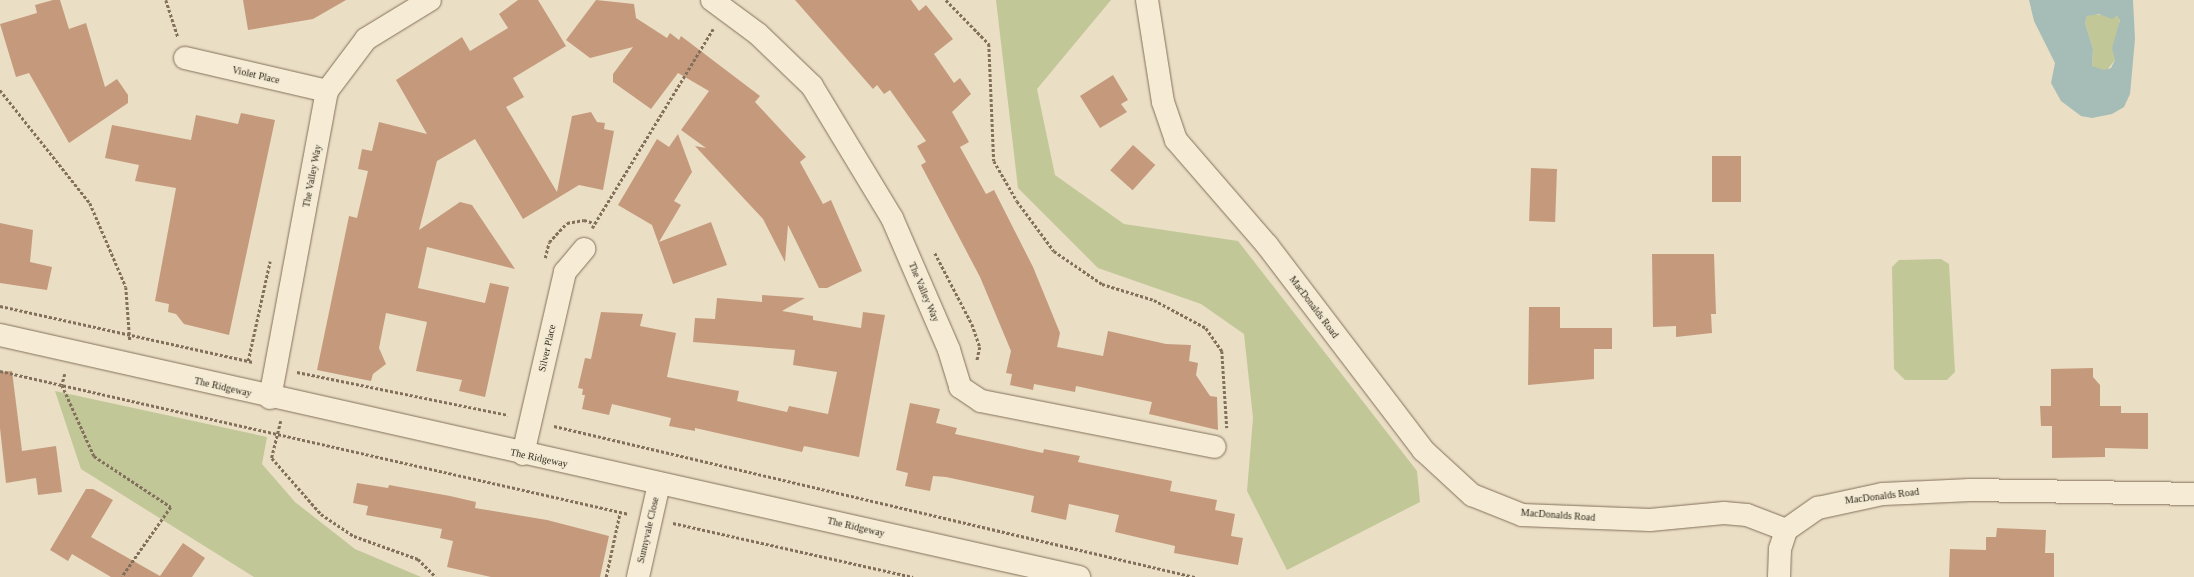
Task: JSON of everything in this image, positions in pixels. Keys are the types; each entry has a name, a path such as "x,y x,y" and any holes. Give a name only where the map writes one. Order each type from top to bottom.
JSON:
{"street":[{"name":"The Valley Way","path":"278,399 276,367 327,91 366,39 430,0"},
{"name":"MacDonalds Road","path":"1147,0 1163,102 1176,140 1267,245 1423,450 1472,495 1522,515 1650,520 1724,513 1747,515 1786,530 1818,508 1883,494 1970,490 2194,494"},
{"name":"The Valley Way","path":"719,4 758,34 812,86 892,218 949,350 960,387 981,401 1215,448"},
{"name":"Violet Place","path":"185,58 327,91"},
{"name":"Silver Place","path":"523,454 565,272 584,249"},
{"name":"The Ridgeway","path":"0,336 1079,577"},
{"name":"Sunnyvale Close","path":"638,577 659,484"},
{"path":"1779,577 1780,548 1786,530"}],"path":[{"path":"166,0 185,58"},
{"path":"946,0 989,44 994,161 1017,201 1054,251 1102,284 1154,300 1206,328 1222,351 1227,428 1225,448 1215,448"},
{"path":"584,249 596,220 719,4"},
{"path":"0,90 90,203 126,287 132,366"},
{"path":"0,306 276,367 530,420 1195,577"},
{"path":"69,352 62,385 94,456 171,507 122,577"},
{"path":"0,371 913,577"},
{"path":"278,399 278,434 272,458 321,514 354,536 418,559 436,577"},
{"path":"606,577 620,512"}],"green space":[{"path":"996,0 1111,0 1037,89 1055,175 1124,224 1238,241 1417,471 1420,502 1287,570 1247,491 1253,418 1244,334 1201,304 1098,268 1018,188"},
{"path":"2093,14 2120,17 2115,60 2107,70 2097,70 2092,66 2093,49 2085,23 2087,16"},
{"path":"1941,259 1949,264 1955,372 1947,380 1905,380 1894,369 1892,267 1899,260"},
{"path":"55,391 267,437 262,464 295,502 355,549 421,577 254,577 81,469"}],"water":[{"path":"2029,0 2133,0 2135,39 2130,94 2124,107 2112,114 2092,118 2081,116 2061,101 2051,83 2055,63 2034,21","holes":["2099,14 2112,19 2117,16 2120,20 2112,48 2115,60 2111,68 2104,70 2092,66 2093,49 2085,23 2087,16"]}],"building":[{"path":"53,0 60,0 69,29 86,23 105,87 117,79 128,95 128,103 69,143 29,73 16,77 0,24 37,13 35,5"},
{"path":"243,0 346,0 313,19 248,30"},
{"path":"518,0 538,0 566,46 513,78 524,97 506,107 557,192 572,116 591,112 597,122 605,123 604,129 614,131 603,190 579,185 523,219 475,139 437,161 419,230 460,202 472,205 515,269 427,247 418,288 485,303 490,283 509,287 485,397 459,391 462,380 416,371 427,322 386,313 379,348 386,364 373,374 371,381 317,370 349,216 357,218 368,171 358,169 362,149 372,151 379,122 427,134 396,80 462,37 470,51 508,28 499,14"},
{"path":"596,0 634,4 636,18 667,38 670,33 679,40 681,36 760,96 755,102 806,157 800,162 823,204 831,200 862,271 827,288 819,288 788,225 785,262 763,219 695,146 706,148 681,130 709,91 678,73 651,109 613,82 613,74 633,47 590,58 566,40"},
{"path":"795,0 911,0 919,11 926,5 953,39 934,54 954,83 960,78 971,94 952,112 969,142 960,147 986,194 994,190 1033,267 1060,333 1057,347 1103,356 1108,331 1166,344 1191,345 1189,361 1198,363 1196,375 1210,396 1217,397 1218,430 1149,414 1152,402 1076,386 1075,392 1034,384 1033,390 1010,385 1012,374 1006,373 1011,351 980,277 921,165 926,162 917,146 926,141 890,90 884,94 877,85 873,89"},
{"path":"1113,75 1128,100 1121,104 1127,112 1100,128 1080,96"},
{"path":"241,113 275,120 229,335 184,324 176,314 168,312 169,304 155,301 176,188 135,181 139,165 105,158 112,125 191,140 196,115 238,124"},
{"path":"678,134 692,172 674,201 681,205 659,242 711,222 727,265 673,284 652,225 618,205 657,139 669,147"},
{"path":"1133,145 1155,165 1133,190 1110,170"},
{"path":"1712,156 1741,156 1741,202 1712,202"},
{"path":"1531,168 1557,169 1555,222 1529,221"},
{"path":"0,223 33,230 30,262 52,267 47,290 0,283"},
{"path":"1652,254 1714,254 1716,314 1711,314 1712,333 1676,337 1676,326 1653,327"},
{"path":"762,295 805,298 782,311 813,316 813,320 861,328 863,312 885,315 859,457 804,446 802,452 695,428 695,431 669,426 671,418 612,404 609,415 582,409 585,395 582,395 583,389 578,388 585,358 591,359 601,312 643,314 640,326 676,333 667,377 739,391 737,401 787,412 789,406 828,414 837,372 793,365 795,350 693,342 695,318 715,319 717,298 762,302"},
{"path":"1529,307 1560,307 1560,328 1612,328 1612,349 1594,349 1594,379 1528,385"},
{"path":"2093,368 2093,377 2100,385 2100,406 2121,406 2121,413 2148,413 2148,449 2105,448 2105,457 2052,458 2052,426 2041,426 2040,406 2051,406 2051,369"},
{"path":"12,371 22,451 56,446 62,492 38,495 36,478 6,483 0,428 0,372"},
{"path":"910,403 940,409 936,423 957,428 955,434 1043,453 1044,449 1080,456 1078,462 1172,481 1170,491 1217,500 1215,510 1235,514 1231,536 1243,538 1238,565 1174,553 1175,546 1115,532 1119,515 1069,504 1066,520 1031,512 1034,496 946,477 933,476 930,491 905,486 908,473 896,470"},
{"path":"357,483 388,488 389,485 450,496 476,502 475,508 547,520 609,536 600,577 491,577 447,567 453,541 440,538 442,529 366,515 368,506 353,503"},
{"path":"86,489 93,489 113,500 91,537 160,576 183,543 205,558 192,577 111,577 72,554 68,561 50,550"},
{"path":"1997,528 2046,530 2045,553 2054,553 2054,577 1949,577 1950,549 1986,550 1986,537 1996,537"}]}
